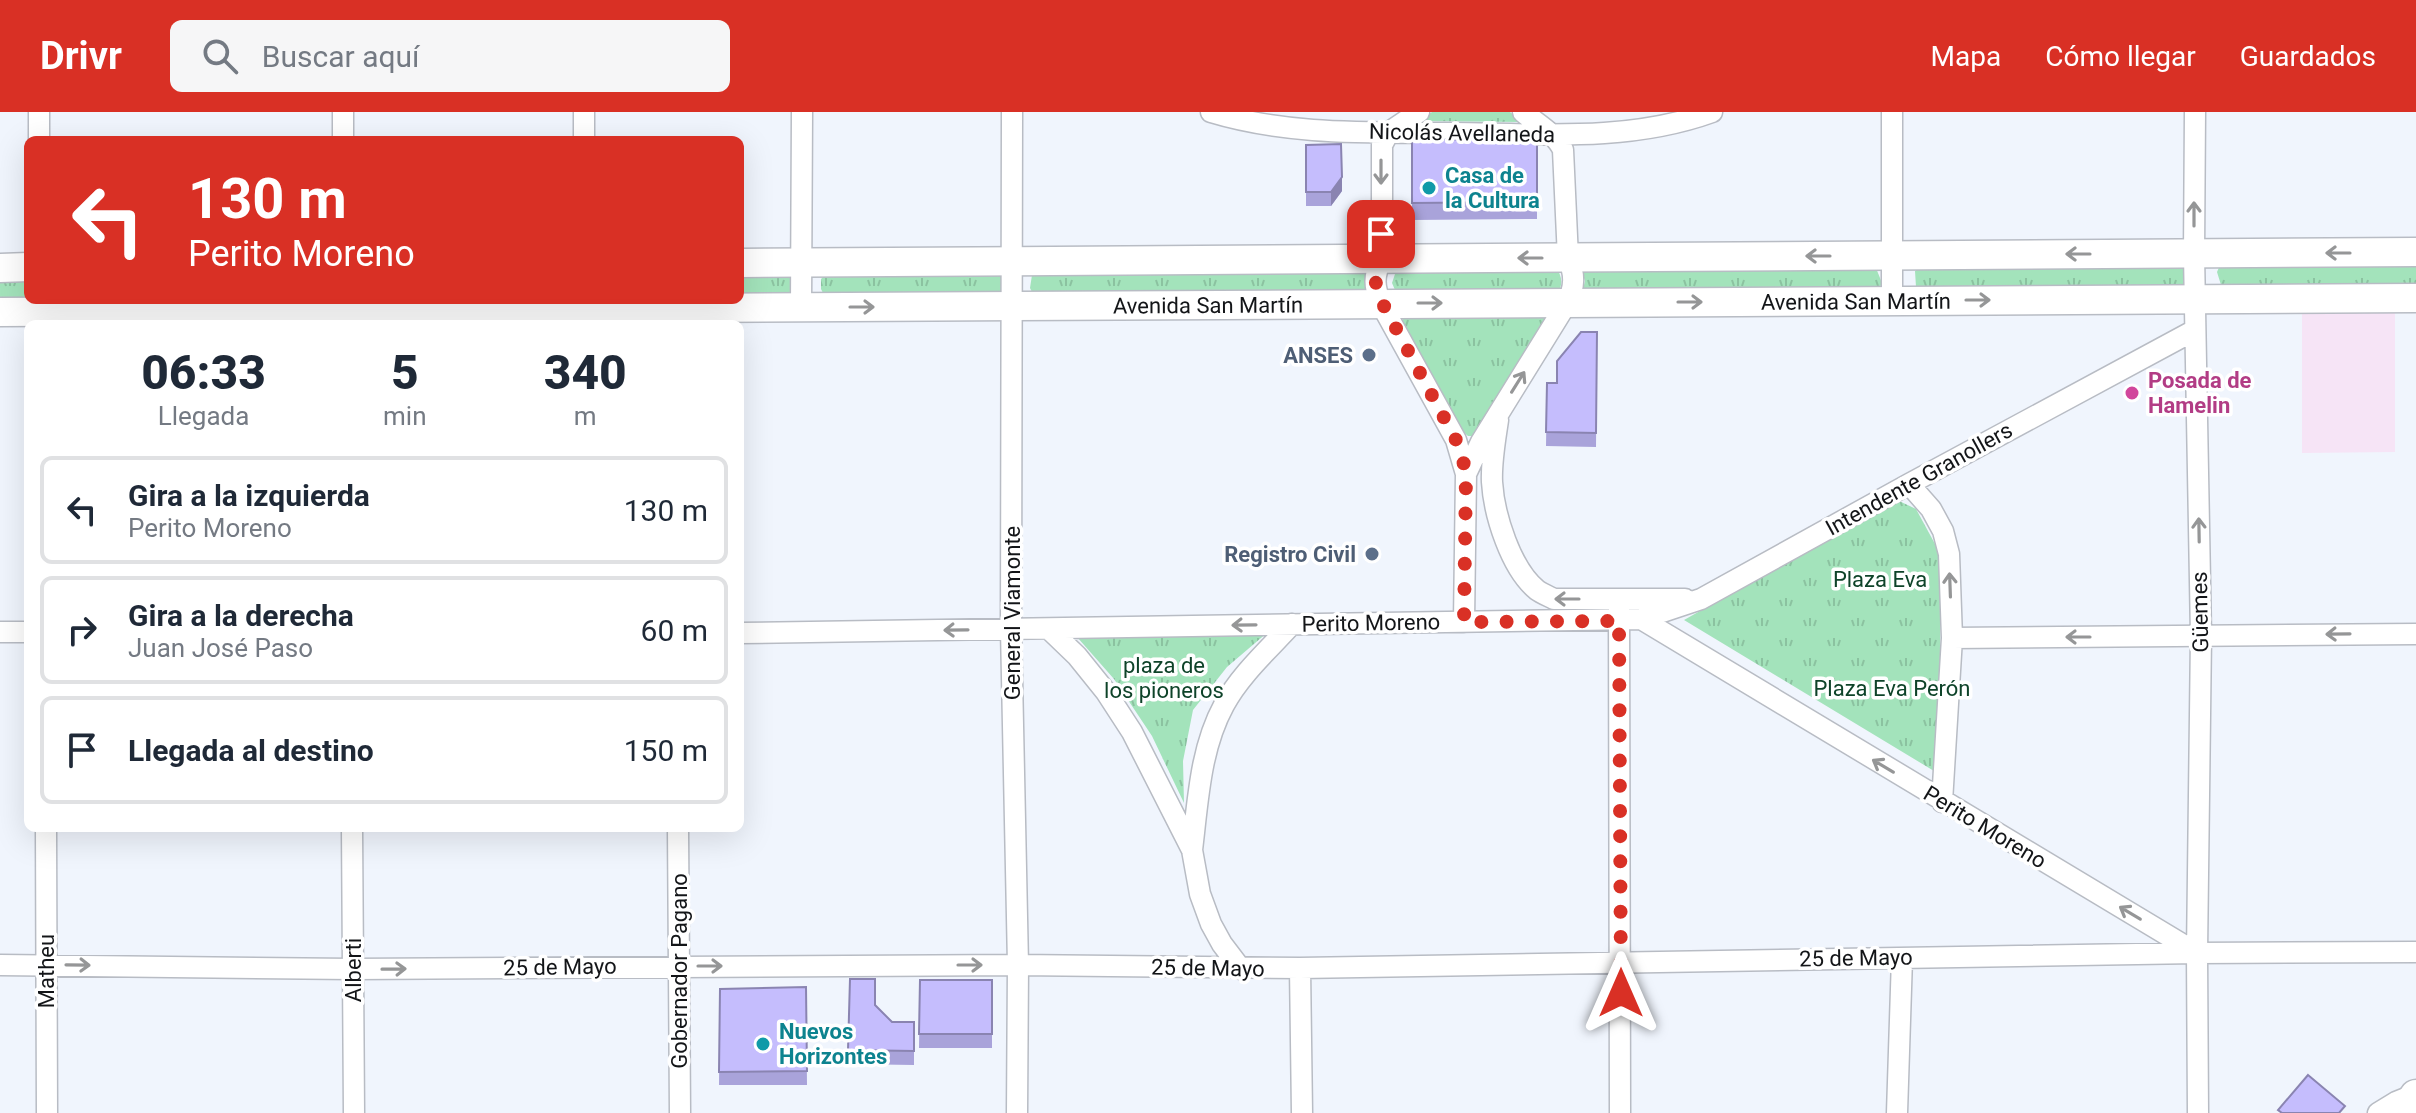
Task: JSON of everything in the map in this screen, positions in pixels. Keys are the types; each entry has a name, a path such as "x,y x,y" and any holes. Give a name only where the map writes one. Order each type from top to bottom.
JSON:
{"highway":[{"path":"2405,1113 2416,1095"}],"main road":[{"name":"Avenida San Martín","path":"744,263 2416,252"},
{"path":"0,268 24,267"},
{"name":"Avenida San Martín","path":"0,312 345,311 585,304 675,316 801,307 2416,298"}],"street":[{"path":"39,112 39,136"},
{"path":"343,112 343,136"},
{"path":"584,112 584,136"},
{"path":"801,307 802,112"},
{"name":"General Viamonte","path":"1012,112 1011,629 1018,965 1017,1113"},
{"name":"Nicolás Avellaneda","path":"1211,112 1282,128 1592,135 1649,129 1712,112"},
{"path":"1419,112 1389,132 1382,145 1382,259 1374,285 1381,304 1456,440 1466,474 1464,622"},
{"path":"1466,474 1481,442 1567,303 1574,286 1568,258 1565,158 1560,143 1523,112"},
{"path":"1892,112 1892,301"},
{"name":"Güemes","path":"2195,112 2194,254 2201,636 2198,1113"},
{"name":"Intendente Granollers","path":"1641,619 1701,599 2195,330"},
{"path":"1499,414 1492,484 1500,527 1515,561 1537,590 1554,599 1701,599"},
{"path":"1909,484 1937,520 1949,554 1952,638 1942,802"},
{"path":"1619,599 1620,1113"},
{"name":"Perito Moreno","path":"744,633 1641,619 2197,953"},
{"path":"1192,850 1201,770 1224,704 1235,687 1292,624"},
{"path":"1050,630 1077,656 1106,692 1132,732 1192,850 1200,894 1211,924 1241,969"},
{"path":"0,632 24,632"},
{"path":"1952,638 2416,634"},
{"name":"Matheu","path":"46,832 47,1113"},
{"name":"Alberti","path":"352,832 354,1113"},
{"name":"Gobernador Pagano","path":"678,832 680,1113"},
{"name":"25 de Mayo","path":"0,965 353,969 1018,965 1241,969 2416,952"},
{"path":"1897,1113 1902,958"},
{"path":"1300,968 1302,1113"},
{"path":"2378,1113 2416,1095"}],"shaded area":[{"path":"2302,312 2395,312 2395,452 2302,453"}],"green space":[{"path":"1432,112 1510,112 1522,122 1418,121"},
{"path":"2416,261 2416,288 2227,289 2221,285 2217,272 2220,265"},
{"path":"1366,265 1370,293 1033,294 1030,288 1032,275"},
{"path":"2182,265 2186,278 2180,289 1916,287 1915,271 1921,267"},
{"path":"1555,267 1561,281 1557,295 1395,290 1392,283 1396,271"},
{"path":"1580,267 1876,268 1882,283 1878,291 1583,289 1585,281"},
{"path":"744,273 790,276 794,282 788,297 744,299"},
{"path":"827,273 1001,273 1004,292 825,297 821,279"},
{"path":"0,278 24,280 24,301 0,305"},
{"path":"1548,315 1474,436 1468,436 1461,430 1402,321 1405,316"},
{"name":"Plaza Eva","path":"1897,500 1916,509 1941,555 1939,774 1684,620"},
{"name":"plaza de los pioneros","path":"1268,632 1227,667 1193,710 1183,761 1184,803 1152,736 1114,679 1077,637"}],"building":[{"path":"1412,139 1537,140 1537,202 1412,203"},
{"path":"1341,144 1342,177 1331,192 1306,192 1306,145"},
{"path":"1581,332 1597,332 1596,433 1546,432 1547,383 1557,383 1557,361"},
{"path":"850,979 875,979 875,1005 892,1022 914,1022 914,1051 848,1050"},
{"path":"920,980 992,980 992,1034 919,1034"},
{"name":"Nuevos Horizontes","path":"806,987 807,1071 719,1072 720,989"},
{"path":"2308,1075 2345,1106 2339,1113 2282,1113 2278,1110"}],"place":[{"name":"Casa de la Cultura","path":"1429,188"},
{"name":"ANSES","path":"1369,355"},
{"name":"Posada de Hamelin","path":"2132,393"},
{"name":"Registro Civil","path":"1372,554"},
{"name":"Nuevos Horizontes","path":"763,1044"}],"route":[{"path":"1381,234 1382,259 1374,285 1381,304 1456,440 1466,474 1464,622 1619,621 1621,993"}],"park label":[{"name":"Plaza Eva Perón","path":"1892,688"}]}
